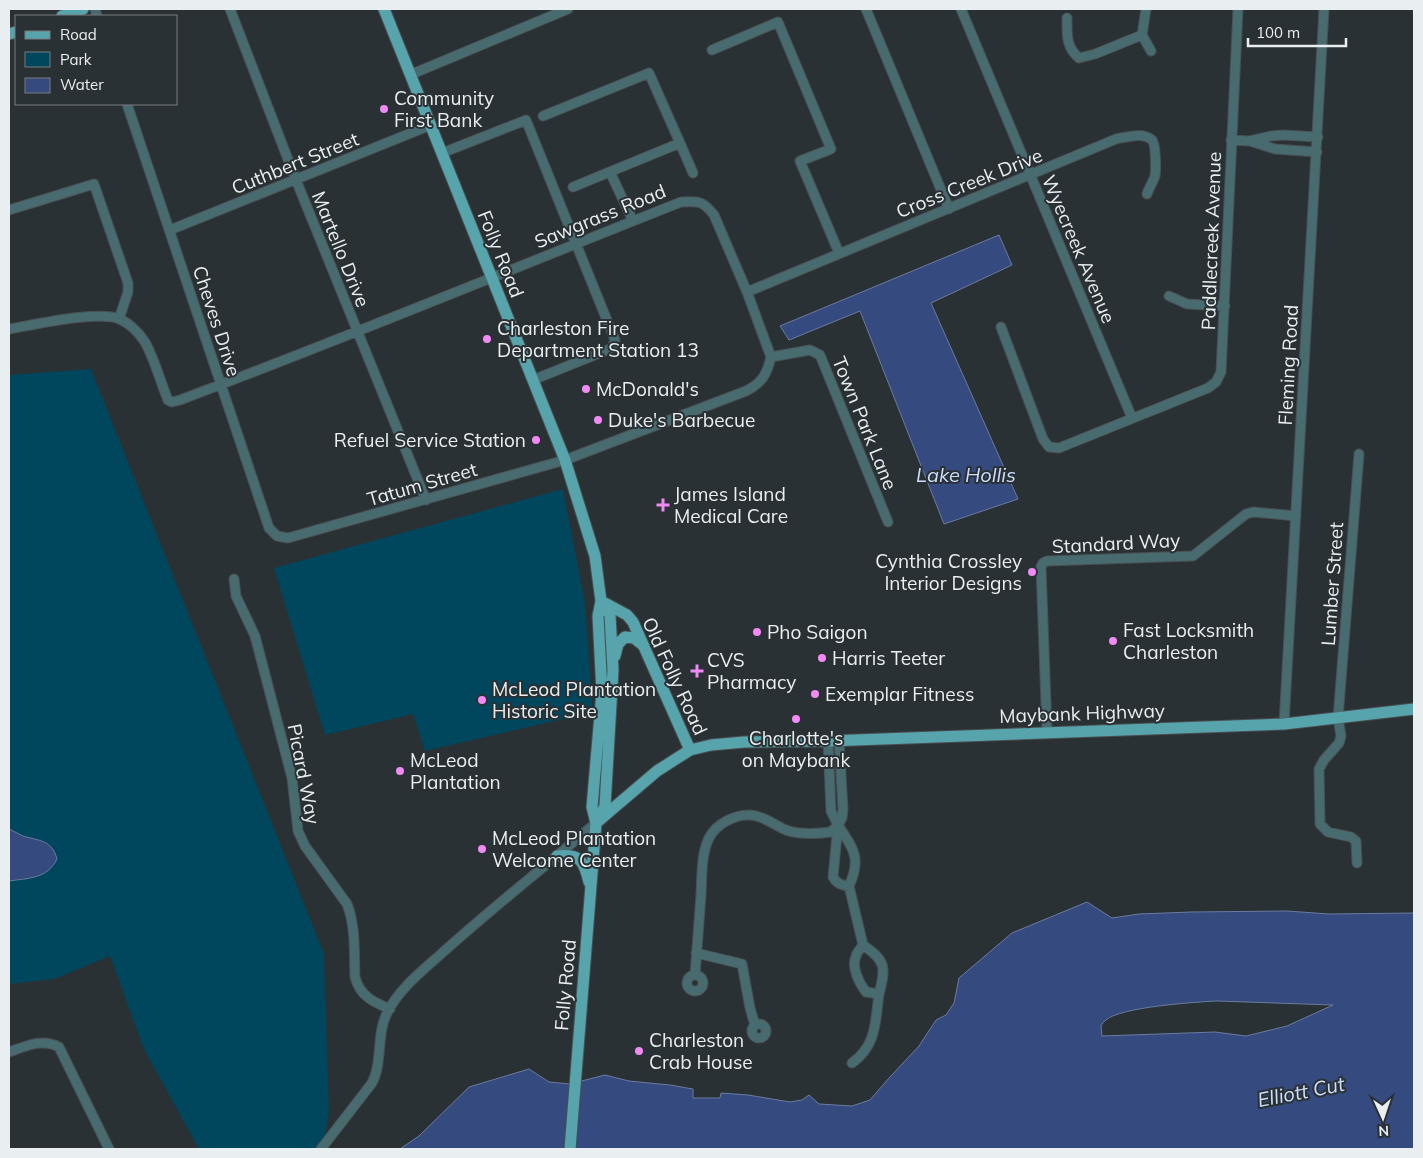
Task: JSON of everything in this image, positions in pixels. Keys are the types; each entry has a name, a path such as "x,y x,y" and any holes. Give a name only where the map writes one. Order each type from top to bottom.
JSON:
{"main road":[{"path":"65,15 83,9"},
{"name":"Folly Road","path":"384,9 412,74 565,460 595,556 601,601 598,616 602,692 592,807 596,824 570,1149"},
{"name":"Folly Road","path":"596,824 605,806 613,670 610,615 601,601"},
{"name":"Old Folly Road","path":"601,601 627,615 633,622 690,750"},
{"path":"613,670 616,650 621,640 626,637 634,638 645,647"},
{"name":"Maybank Highway","path":"596,824 657,771 690,750 712,745 744,742 834,741 1284,724 1414,710"},
{"path":"557,856 569,854 582,862 591,889"}],"street":[{"name":"Martello Drive","path":"230,9 296,180 426,500"},
{"path":"412,74 568,9"},
{"path":"866,9 949,209"},
{"name":"Wyecreek Avenue","path":"961,9 1132,418"},
{"path":"1146,9 1142,35 1151,51"},
{"name":"Paddlecreek Avenue","path":"1001,327 1044,439 1049,447 1060,448 1208,388 1216,382 1221,372 1225,306 1238,9"},
{"name":"Fleming Road","path":"1284,724 1324,9"},
{"path":"1066,18 1067,36 1071,52 1079,58 1095,54 1142,35"},
{"path":"712,50 778,22 831,149 800,161 838,253"},
{"path":"543,116 649,73 693,173"},
{"name":"Cheves Drive","path":"127,105 220,385 270,528 277,536 288,538"},
{"path":"442,153 526,120 615,340 612,348 533,380"},
{"name":"Cuthbert Street","path":"170,230 431,125"},
{"name":"Cross Creek Drive","path":"747,292 1116,139 1134,136 1152,140 1155,146 1155,176 1147,194"},
{"path":"1249,141 1272,136 1318,137"},
{"path":"1231,140 1249,141 1275,149 1317,152"},
{"path":"573,187 680,143"},
{"path":"610,172 633,221"},
{"path":"9,210 94,184 128,283 128,292 119,319 106,316 92,316 9,329"},
{"name":"Sawgrass Road","path":"119,319 138,332 146,345 168,400 172,402 358,332 492,276 681,202 699,201 707,206 714,215 747,292 771,357"},
{"path":"1169,296 1188,304 1225,306"},
{"name":"Town Park Lane","path":"771,357 810,350 820,355 888,522"},
{"path":"565,460 755,386 767,374 771,357"},
{"name":"Lumber Street","path":"1357,863 1356,841 1352,837 1328,832 1320,824 1319,769 1324,760 1339,743 1341,736 1338,718 1359,454"},
{"name":"Tatum Street","path":"288,538 565,460"},
{"name":"Standard Way","path":"1047,732 1041,567 1043,563 1047,561 1193,556 1246,514 1253,512 1296,516"},
{"name":"Picard Way","path":"234,579 236,596 255,636 290,768 298,831 305,846 347,904 353,925 355,977 357,984 369,1000 390,1009"},
{"path":"834,741 831,810 838,825 852,846 856,860 856,870 849,886 863,945 878,956 882,962 883,974 871,1041 862,1055 852,1063"},
{"path":"695,975 706,848 715,830 729,820 739,816 750,815 760,816 795,833 831,832 838,825"},
{"path":"321,1149 372,1084 376,1075 381,1028 390,1009 404,989 471,926 596,824"},
{"path":"838,825 833,877 840,885 849,886"},
{"path":"863,945 856,956 856,973 860,985 866,992 879,994"},
{"path":"696,953 742,964 755,1025"},
{"path":"9,1052 33,1043 50,1042 59,1048 110,1149"}],"green space":[{"path":"91,369 324,954 329,1112 323,1149 199,1149 144,1049 110,956 54,979 9,984 9,375"},
{"path":"563,489 585,603 593,712 425,751 413,714 325,735 274,568"}],"water":[{"name":"Lake Hollis","path":"999,235 1012,265 931,303 1018,499 944,524 860,311 789,340 780,326"},
{"path":"9,829 49,845 57,859 53,866 43,874 9,881"},
{"name":"Elliott Cut","path":"1087,902 1112,918 1139,914 1191,912 1414,913 1414,1149 400,1149 419,1136 469,1087 529,1069 549,1082 570,1084 605,1075 629,1081 693,1089 693,1098 720,1098 721,1093 748,1095 790,1102 802,1100 809,1095 819,1104 852,1106 870,1100 919,1046 936,1020 946,1015 954,1003 959,978 1012,933","holes":["1217,1001 1333,1005 1287,1026 1246,1036 1215,1032 1102,1036 1101,1025 1105,1020 1114,1015 1159,1006"]}],"place":[{"name":"Community First Bank","path":"384,109"},
{"name":"Charleston Fire Department Station 13","path":"487,339"},
{"name":"McDonald's","path":"586,389"},
{"name":"Duke's Barbecue","path":"598,420"},
{"name":"Refuel Service Station","path":"536,440"},
{"name":"James Island Medical Care","path":"663,505"},
{"name":"Cynthia Crossley Interior Designs","path":"1032,572"},
{"name":"Pho Saigon","path":"757,632"},
{"name":"Fast Locksmith Charleston","path":"1113,641"},
{"name":"Harris Teeter","path":"822,658"},
{"name":"CVS Pharmacy","path":"697,671"},
{"name":"Exemplar Fitness","path":"815,694"},
{"name":"McLeod Plantation Historic Site","path":"482,700"},
{"name":"Charlotte's on Maybank","path":"796,719"},
{"name":"McLeod Plantation","path":"400,771"},
{"name":"McLeod Plantation Welcome Center","path":"482,849"},
{"name":"Charleston Crab House","path":"639,1051"}]}
